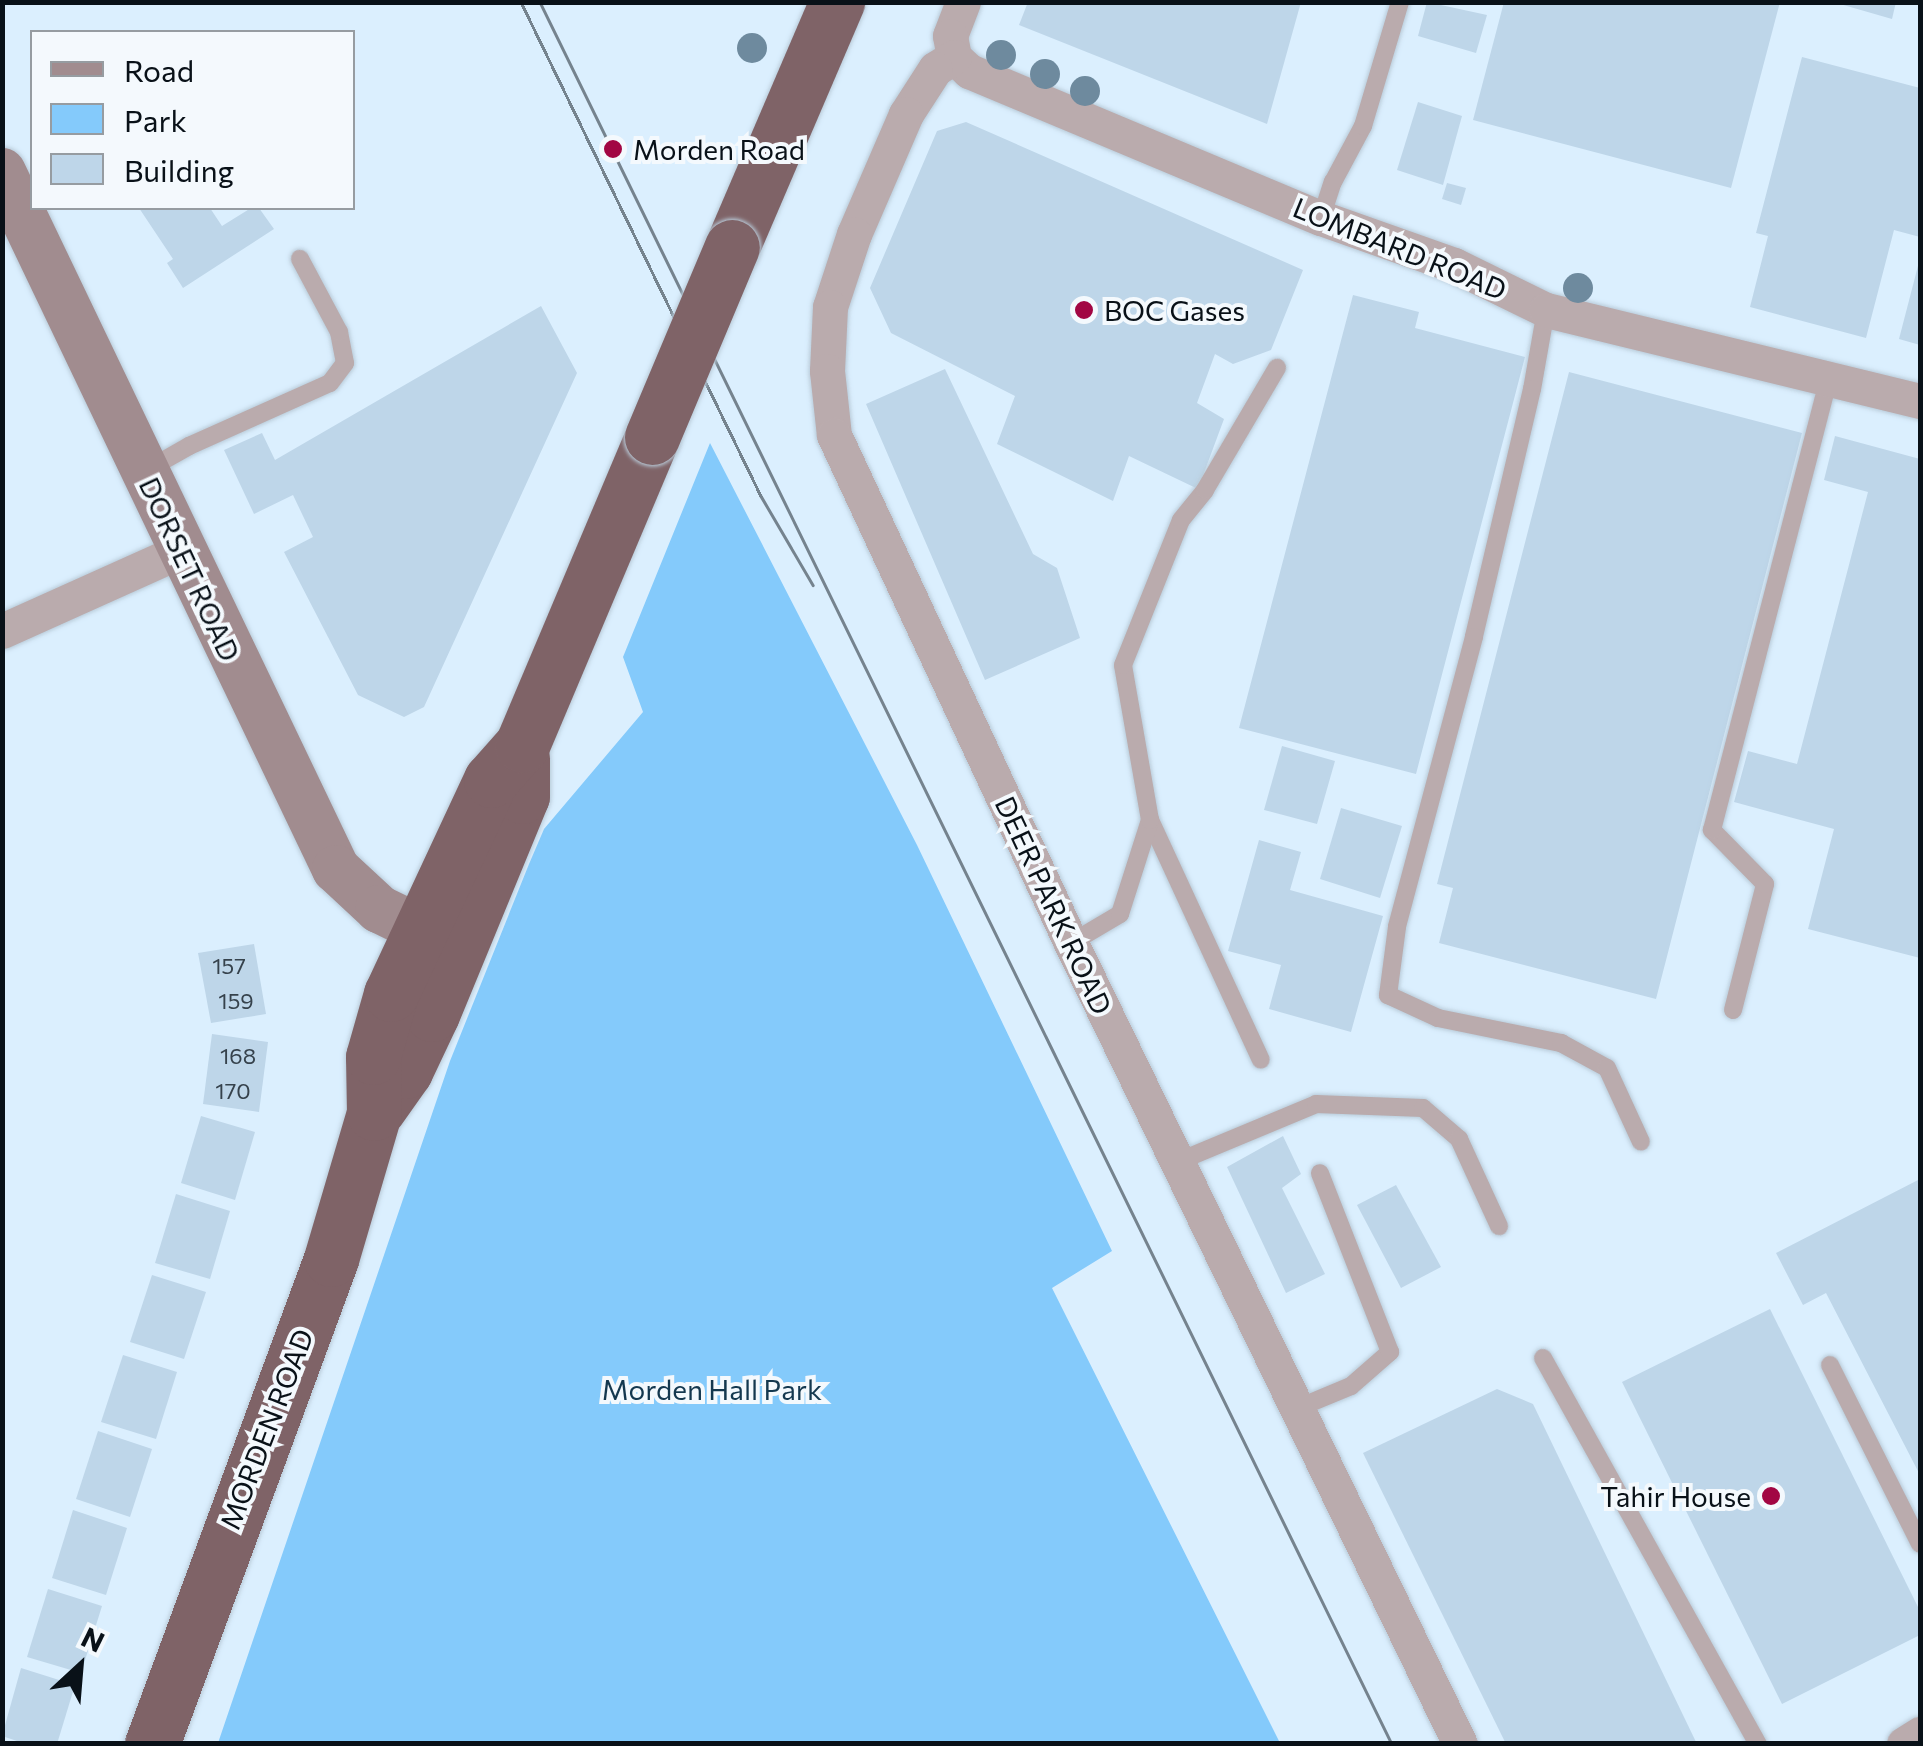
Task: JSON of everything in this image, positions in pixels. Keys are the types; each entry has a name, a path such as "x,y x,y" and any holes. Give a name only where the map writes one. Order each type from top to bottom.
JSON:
{"highway":[{"name":"MORDEN ROAD","path":"152,1744 331,1259 374,1113 374,1057 391,994 491,780 522,744 837,2"},
{"name":"MORDEN ROAD","path":"374,1113 405,1071 432,1014 522,796 522,744"}],"main road":[{"name":"DORSET ROAD","path":"2,172 336,869 378,909 420,929"}],"street":[{"path":"954,58 950,36 964,2"},
{"name":"LOMBARD ROAD","path":"954,58 969,71 1321,218 1454,264 1546,310 1920,401"},
{"name":"DEER PARK ROAD","path":"954,58 935,69 906,114 854,234 830,307 827,370 834,435 1071,944 1460,1744"},
{"path":"2,631 182,550"},
{"path":"1904,1744 1920,1734"}],"lane":[{"path":"1321,218 1333,182 1362,126 1400,2"},
{"path":"144,472 189,446 330,384 345,363 339,332 300,259"},
{"path":"1546,310 1532,390 1474,637 1397,927 1388,994 1438,1018 1560,1043 1607,1068 1640,1142"},
{"path":"1261,1060 1150,820 1123,665 1181,520 1206,490 1277,368"},
{"path":"1732,1010 1765,884 1712,830 1829,378"},
{"path":"1071,944 1120,914 1150,820"},
{"path":"1177,1162 1316,1104 1422,1108 1459,1139 1499,1226"},
{"path":"1298,1408 1351,1386 1390,1352 1320,1174"},
{"path":"1543,1358 1758,1744"},
{"path":"1830,1365 1920,1544"}],"green space":[{"name":"Morden Hall Park","path":"710,443 917,845 1112,1251 1052,1288 1280,1743 218,1743 450,1061 529,864 544,829 643,712 623,657"}],"building":[{"path":"1028,2 1301,2 1267,124 1019,25"},
{"path":"1427,2 1487,15 1476,53 1418,36"},
{"path":"1504,2 1780,2 1731,188 1473,120"},
{"path":"1833,2 1896,2 1892,19"},
{"path":"1802,57 1920,88 1920,237 1894,230 1866,338 1750,307 1768,236 1756,233"},
{"path":"1418,102 1462,116 1443,185 1397,170"},
{"name":"BOC Gases","path":"966,122 1303,270 1271,350 1233,364 1215,354 1197,403 1224,419 1198,489 1129,456 1113,501 997,444 1015,396 891,333 870,288 937,131"},
{"path":"1447,183 1466,188 1461,205 1442,199"},
{"path":"140,210 211,210 222,226 248,210 260,210 274,229 183,288 167,263 173,259"},
{"path":"1920,262 1920,345 1899,339"},
{"path":"1353,295 1419,312 1415,328 1525,357 1416,774 1239,728"},
{"path":"541,306 577,373 424,707 404,717 358,695 284,552 313,537 293,495 254,514 224,450 262,433 275,460"},
{"path":"945,369 1033,554 1057,568 1080,638 985,680 866,404"},
{"path":"1569,372 1802,433 1656,999 1439,943 1453,888 1437,884"},
{"path":"1835,436 1920,459 1920,958 1808,929 1834,829 1734,802 1748,751 1797,764 1868,492 1824,480"},
{"path":"1282,746 1335,761 1317,824 1264,810"},
{"path":"1341,808 1402,826 1380,898 1320,879"},
{"path":"1259,840 1301,852 1290,890 1383,916 1351,1032 1269,1009 1281,965 1228,951"},
{"path":"254,944 266,1014 211,1023 198,953"},
{"path":"212,1034 268,1042 259,1112 203,1104"},
{"path":"201,1116 255,1132 235,1200 181,1183"},
{"path":"1283,1136 1301,1174 1282,1188 1325,1274 1286,1293 1227,1167"},
{"path":"1920,1179 1920,1475 1826,1293 1803,1305 1776,1253"},
{"path":"1396,1185 1441,1267 1401,1288 1357,1205"},
{"path":"176,1194 230,1211 210,1279 155,1263"},
{"path":"152,1275 206,1292 184,1359 130,1342"},
{"name":"Tahir House","path":"1770,1309 1920,1611 1920,1635 1782,1704 1622,1382"},
{"path":"123,1355 177,1372 156,1439 101,1422"},
{"path":"1497,1389 1533,1404 1697,1744 1506,1744 1363,1453"},
{"path":"98,1431 152,1449 130,1517 76,1499"},
{"path":"73,1510 127,1528 106,1595 52,1578"},
{"path":"48,1589 102,1606 81,1673 27,1657"},
{"path":"21,1668 75,1685 57,1744 26,1744 2,1736"}],"tram line":[{"path":"521,2 761,496 813,585"},
{"path":"540,2 1392,1744"}],"place":[{"name":"Morden Road","path":"613,149"},
{"name":"BOC Gases","path":"1084,310"},
{"name":"Tahir House","path":"1771,1496"}]}
